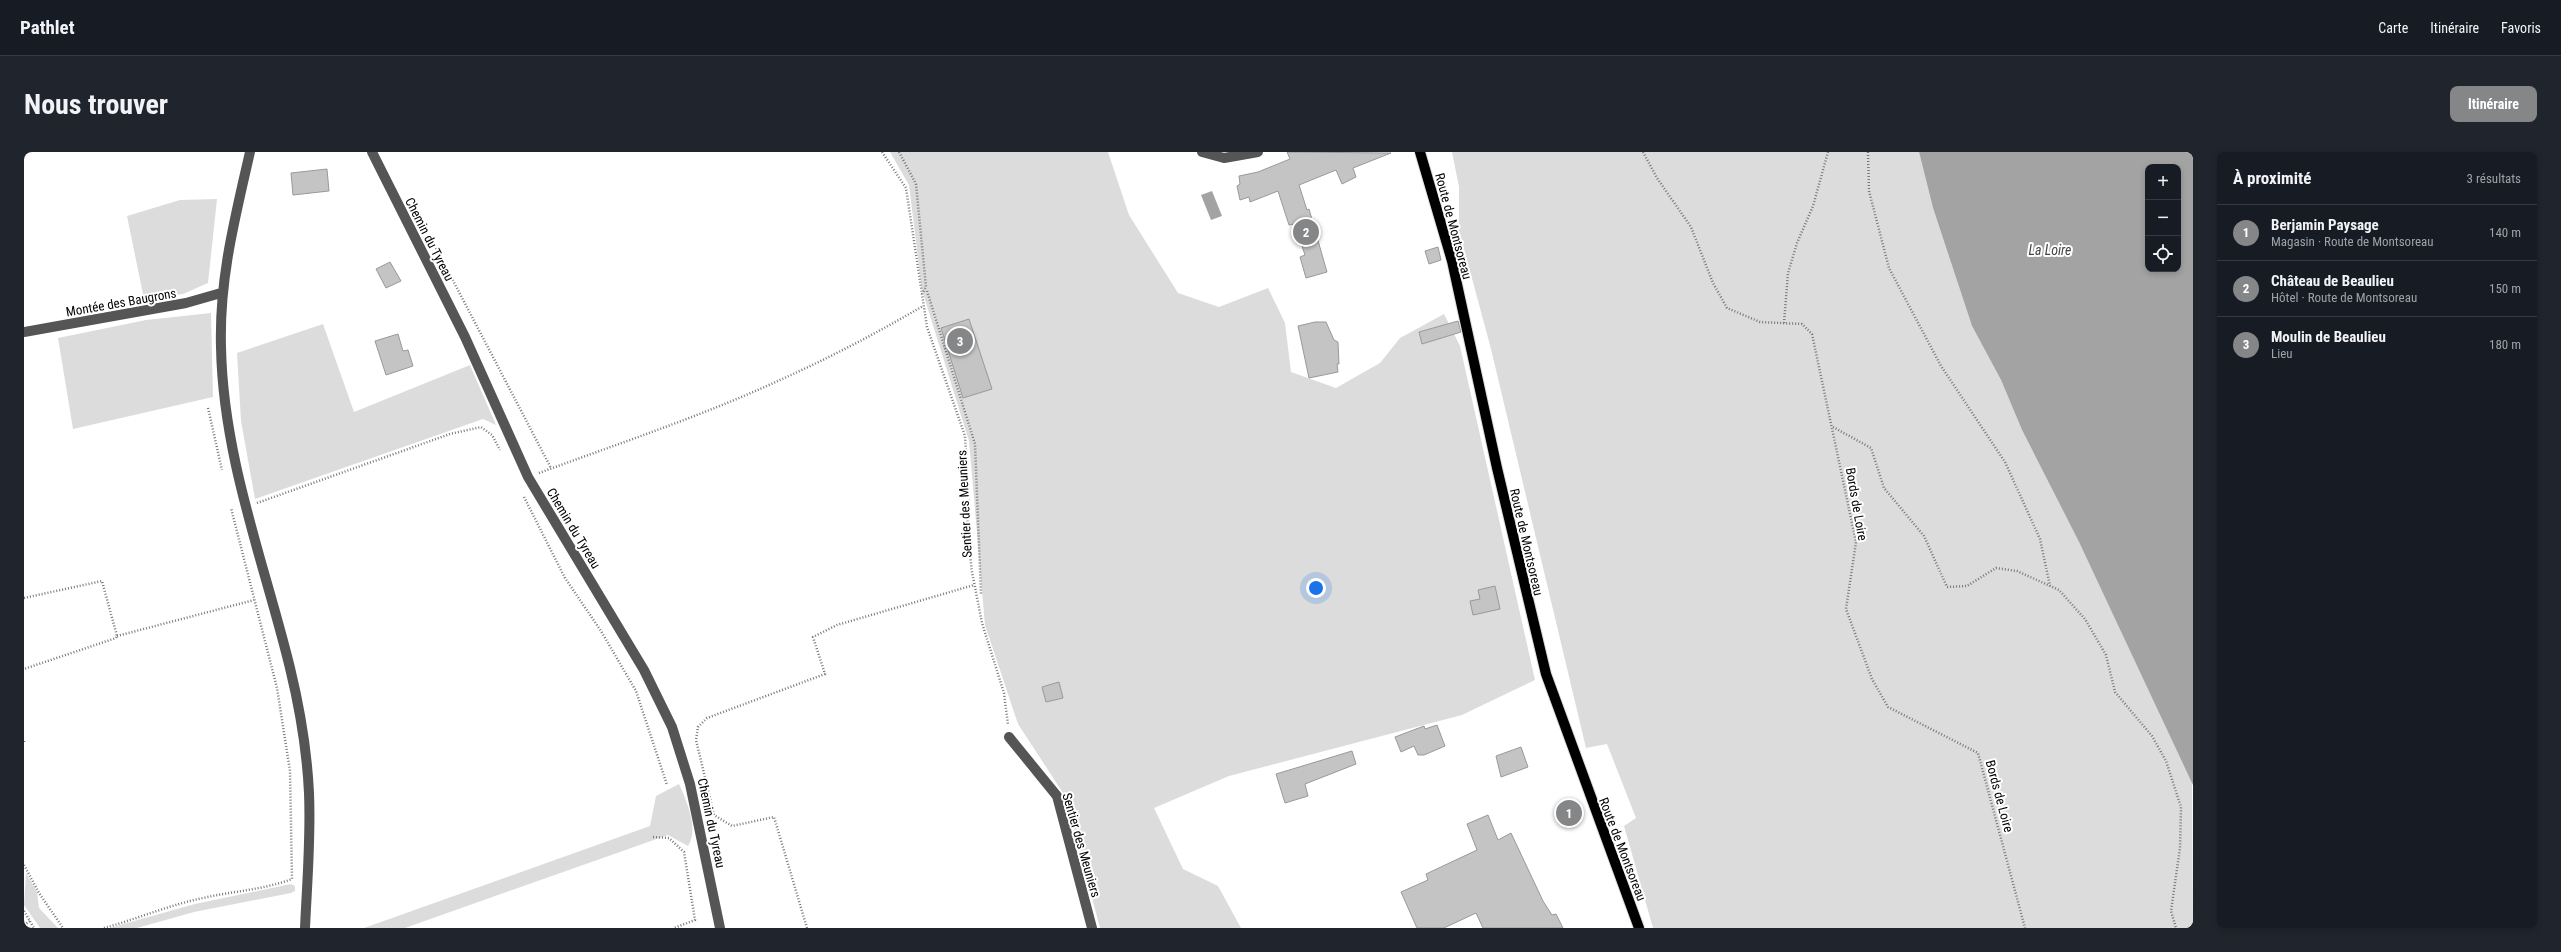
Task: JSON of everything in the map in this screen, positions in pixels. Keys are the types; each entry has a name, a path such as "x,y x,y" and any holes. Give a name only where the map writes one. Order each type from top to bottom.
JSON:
{"main road":[{"name":"Route de Montsoreau","path":"1420,152 1452,261 1497,468 1546,674 1639,928"}],"street":[{"path":"250,152 221,293 221,348 224,399 234,461 290,669 304,738 309,794 306,928"},
{"name":"Chemin du Tyreau","path":"372,152 466,337 528,477 628,641 657,694 672,728 690,784 720,928"},
{"path":"1202,152 1224,158 1258,152"},
{"name":"Montée des Baugrons","path":"24,332 186,303 221,293"},
{"name":"Sentier des Meuniers","path":"1009,737 1057,796 1092,928"}],"path":[{"path":"882,152 906,188 927,327 965,436 969,498 967,528 974,585 982,623 1004,693 1009,737"},
{"path":"899,152 916,184 926,287 922,294"},
{"name":"Bords de Loire","path":"1643,152 1657,178 1692,227 1713,283 1727,308 1760,322 1802,324 1812,334 1833,427 1856,542 1846,609 1872,680 1888,707 1978,753 2025,928"},
{"path":"1784,323 1788,273 1797,243 1814,206 1828,152"},
{"path":"1868,152 1869,191 1889,268 1941,366 2005,462 2040,540 2050,586"},
{"path":"433,242 550,468"},
{"name":"Sentier des Meuniers","path":"927,292 975,444 981,595"},
{"path":"528,477 671,424 780,380 879,331 924,306"},
{"path":"208,408 224,475"},
{"path":"232,512 450,434 481,427 492,435 502,453"},
{"path":"1833,427 1871,448 1884,488 1924,536 1947,587 1967,586 1996,568 2017,571 2059,590 2085,619 2106,655 2115,692 2152,736 2166,761 2181,807 2180,848 2171,911 2176,928"},
{"path":"523,496 565,578 601,631 636,691 667,785"},
{"path":"104,928 155,910 204,897 274,886 292,879 290,772 277,688 230,504"},
{"path":"24,598 102,581 116,636"},
{"path":"807,928 774,817 732,826 714,815 696,740 698,727 707,718 826,674 813,637 837,626 974,585"},
{"path":"24,669 116,638 116,636 254,600"},
{"path":"653,836 669,838 684,852 695,920 674,928"},
{"path":"24,865 39,893 63,928"},
{"path":"24,911 34,928"},
{"path":"24,925 30,921"}],"shaded area":[{"path":"890,152 1108,152 1129,215 1178,293 1219,307 1268,288 1285,323 1291,372 1336,388 1380,363 1400,338 1444,314 1460,346 1535,680 1462,715 1229,776 1154,808 1183,869 1218,886 1241,928 1100,928 1065,796 1018,724 985,625 969,441 922,290 909,185"},
{"path":"1452,152 1919,152 1933,208 1972,326 2001,380 2022,430 2079,542 2192,781 2193,928 1653,928 1624,826 1636,818 1607,744 1586,748 1491,349 1459,230 1459,187"},
{"path":"217,199 208,283 183,294 144,299 127,216 180,200"},
{"path":"211,313 213,397 73,429 58,338 146,320"},
{"path":"323,324 354,412 470,365 496,425 483,419 255,499 241,421 237,353"},
{"path":"679,784 691,815 692,832 688,846 668,835 405,928 364,928 650,826 656,796"},
{"path":"26,873 37,892 39,908 58,928 40,928 24,905"},
{"path":"291,884 295,886 295,891 291,893 194,912 137,928 109,928 195,904"}],"water":[{"name":"La Loire","path":"1919,152 2193,152 2193,785 2079,542 2022,430 2001,380 1972,326 1933,208"},
{"path":"1212,191 1222,216 1211,220 1201,195"}],"building":[{"path":"1287,152 1391,153 1353,168 1356,177 1342,184 1336,170 1299,185 1307,210 1309,209 1327,272 1306,278 1300,257 1305,255 1295,224 1289,225 1278,191 1250,202 1249,197 1240,200 1237,186 1240,184 1239,176 1258,172 1290,159"},
{"path":"327,169 329,191 293,195 291,173"},
{"path":"1438,247 1441,260 1429,264 1425,251"},
{"path":"390,262 401,281 386,288 376,269"},
{"path":"969,319 992,389 963,398 941,328"},
{"path":"1458,321 1461,332 1422,344 1419,332"},
{"path":"1315,322 1326,322 1334,340 1338,342 1339,364 1337,364 1338,372 1309,378 1298,326"},
{"path":"398,334 403,351 408,350 413,366 386,375 375,341"},
{"path":"1495,586 1500,609 1473,615 1470,601 1480,599 1478,590"},
{"path":"1059,682 1063,698 1046,702 1042,687"},
{"path":"1437,725 1445,746 1424,755 1418,755 1414,746 1401,752 1395,737 1424,726 1425,729"},
{"path":"1521,747 1528,767 1501,777 1496,756"},
{"path":"1352,751 1356,764 1305,784 1308,796 1285,803 1276,774"},
{"path":"1488,815 1498,840 1511,833 1543,901 1552,915 1556,914 1563,928 1483,928 1476,913 1444,928 1417,928 1401,892 1428,880 1426,874 1477,850 1467,824"}],"place":[{"name":"Château de Beaulieu","path":"1306,232"},
{"name":"Moulin de Beaulieu","path":"960,341"},
{"name":"Berjamin Paysage","path":"1569,813"}]}
